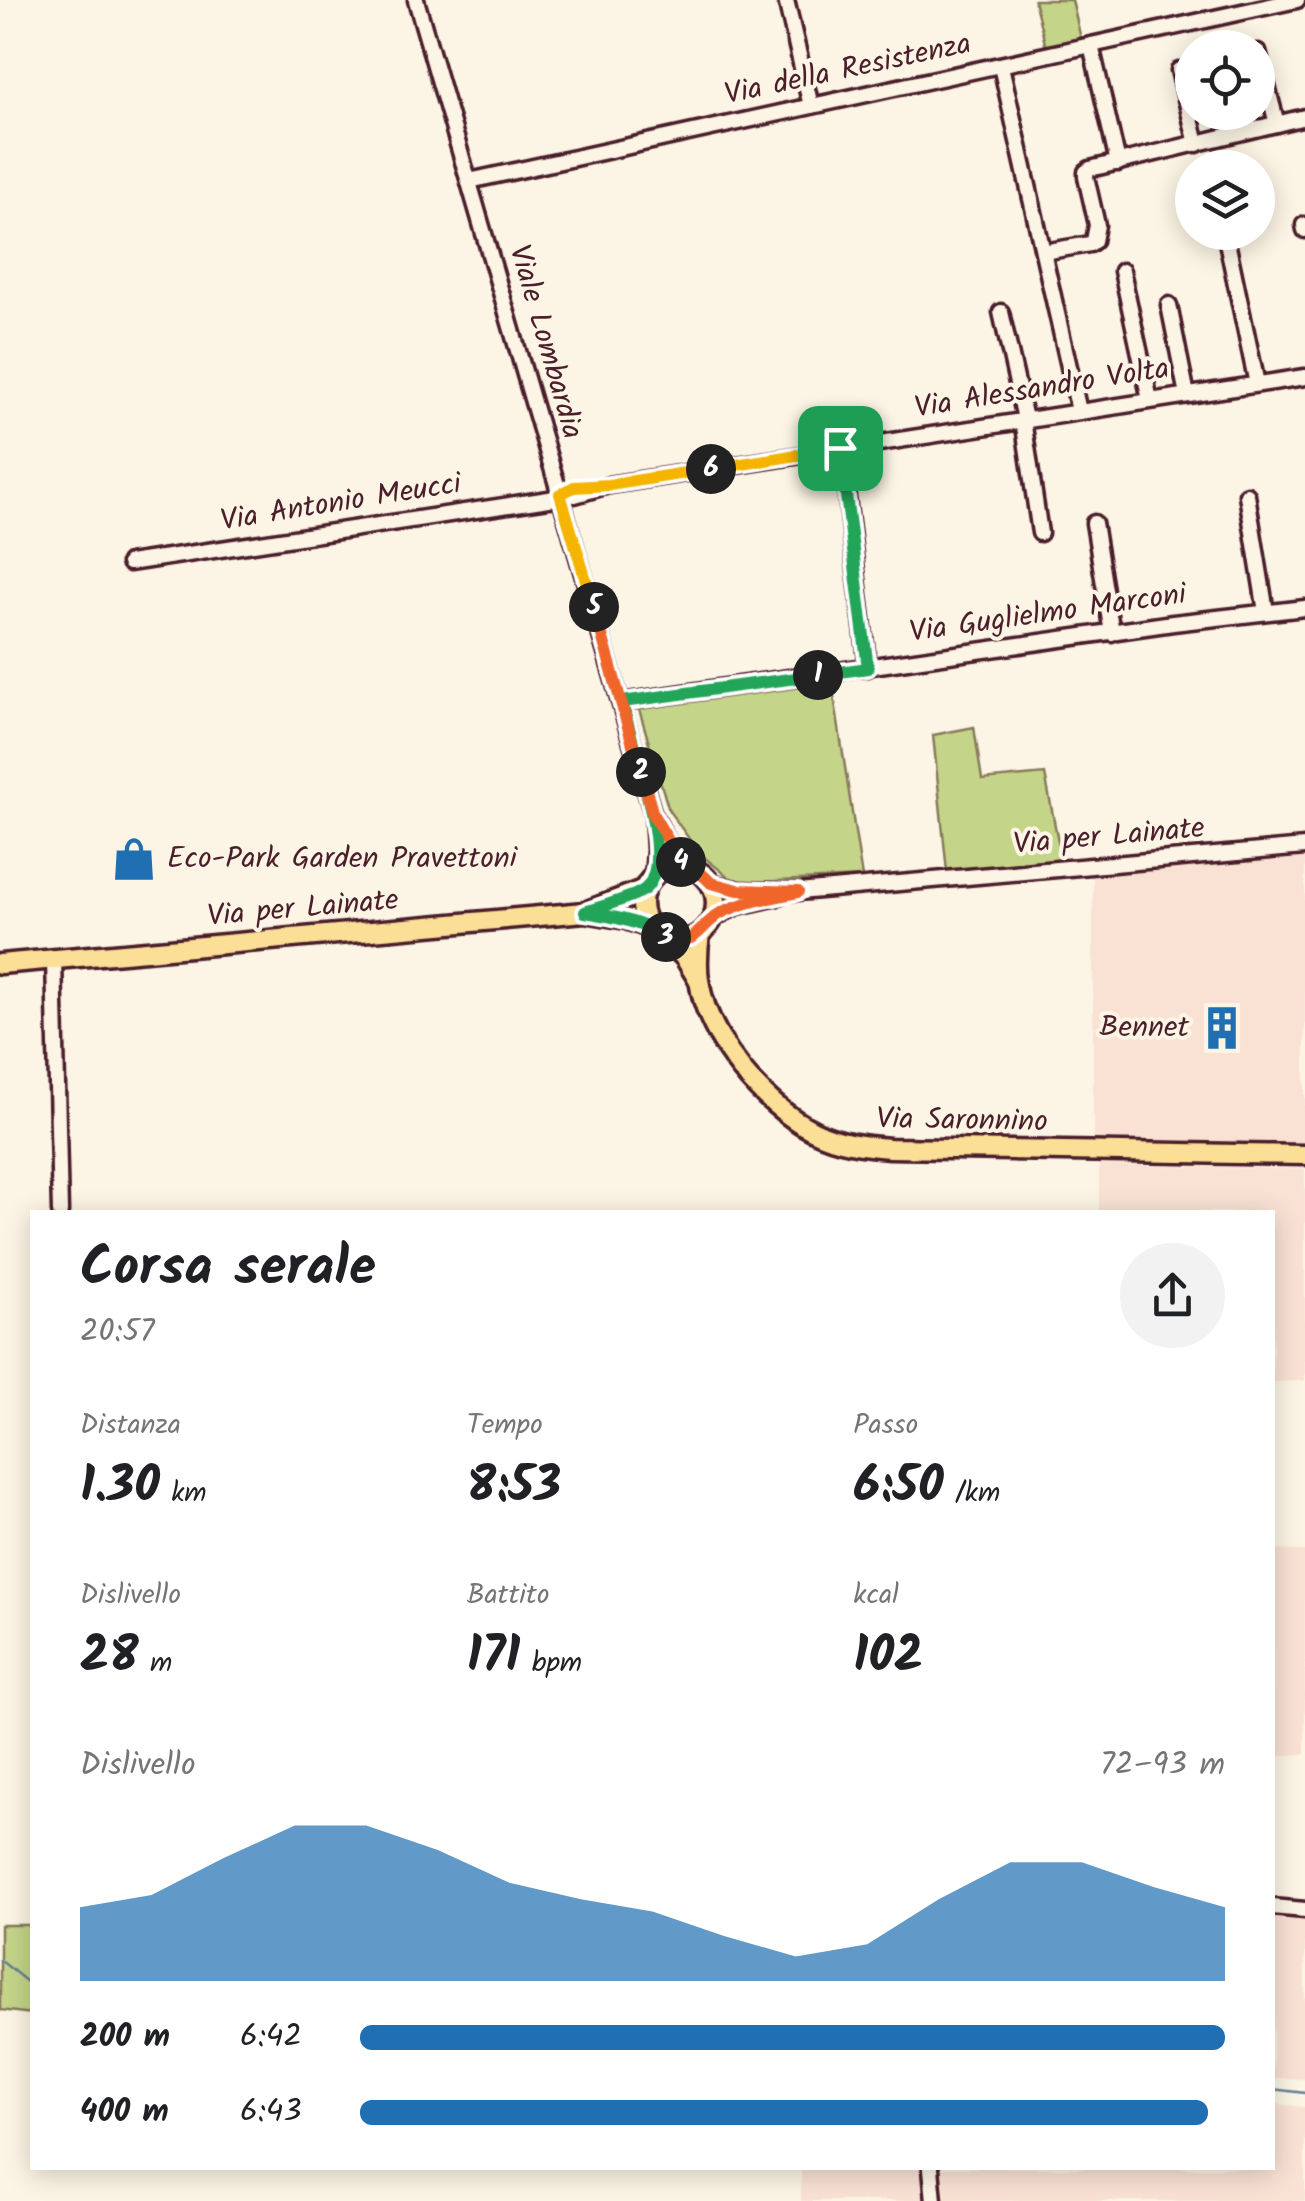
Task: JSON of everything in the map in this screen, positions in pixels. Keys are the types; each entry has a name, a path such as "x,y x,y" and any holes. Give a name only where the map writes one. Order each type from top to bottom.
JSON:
{"main road":[{"path":"674,866 696,870 711,883 715,894 713,918 700,933 681,940 658,932 644,910 649,883 674,866"},
{"name":"Via per Lainate","path":"585,912 649,883"},
{"name":"Via per Lainate","path":"0,964 585,912 626,919 658,932"},
{"name":"Via Saronnino","path":"658,932 684,958 699,981 718,1032 761,1092 815,1132 838,1140 862,1146 915,1148 1305,1155"},
{"name":"Via Saronnino","path":"699,981 700,933"}],"street":[{"name":"Viale Lombardia","path":"416,0 653,815 655,850 649,883"},
{"path":"786,0 811,106"},
{"name":"Via della Resistenza","path":"469,181 1297,0"},
{"path":"1091,45 1118,162"},
{"path":"1001,66 1079,410"},
{"path":"1275,116 1277,124"},
{"path":"1044,252 1094,241 1097,225 1086,172 1305,118"},
{"path":"1194,130 1197,144"},
{"path":"1229,250 1257,384"},
{"path":"1122,271 1150,400"},
{"path":"1169,305 1187,394"},
{"path":"1002,312 1024,419 1040,533"},
{"name":"Via Alessandro Volta","path":"561,496 574,487 609,485 1305,377"},
{"path":"840,448 868,668"},
{"path":"1247,494 1266,612"},
{"name":"Via Antonio Meucci","path":"129,563 561,496"},
{"path":"1094,523 1112,633"},
{"name":"Via Guglielmo Marconi","path":"622,702 1305,608"},
{"name":"Viale Lombardia","path":"653,815 678,860 696,870"},
{"name":"Via per Lainate","path":"711,883 738,890 798,892 1305,847"},
{"name":"Via per Lainate","path":"713,918 738,906 798,892"},
{"path":"54,959 60,1210"},
{"path":"1275,1908 1305,1910"},
{"path":"931,2170 934,2201"}],"shaded area":[{"name":"Bennet","path":"1305,855 1305,1144 1093,1141 1093,877"},
{"path":"1099,1165 1305,1169 1305,1381 1275,1382 1275,1210 1099,1210"},
{"path":"1275,1550 1305,1551 1305,1754 1275,1756"},
{"path":"1305,1901 1305,2079 1275,2078 1275,1904"},
{"path":"1275,2100 1276,2104 1305,2107 1305,2201 801,2201 801,2170 1275,2170"}],"green space":[{"path":"1034,0 1072,0 1081,39 1046,47"},
{"path":"832,683 862,877 736,883 700,854 669,811 639,709"},
{"path":"974,727 982,780 1045,774 1062,862 947,872 933,735"},
{"path":"0,1925 30,1925 30,2014 0,2010"}],"waterway":[{"path":"0,1960 30,1984"},
{"path":"1275,2089 1305,2093"}],"place":[{"name":"Eco-Park Garden Pravettoni","path":"134,859"},
{"name":"Bennet","path":"1222,1028"}],"route":[{"path":"840,448 609,485 574,487 560,494 653,815 678,860 711,883 738,890 798,892 738,906 713,918 700,933 681,940 626,919 585,912 645,889 654,877 653,815 622,702 868,668 840,448"}]}
